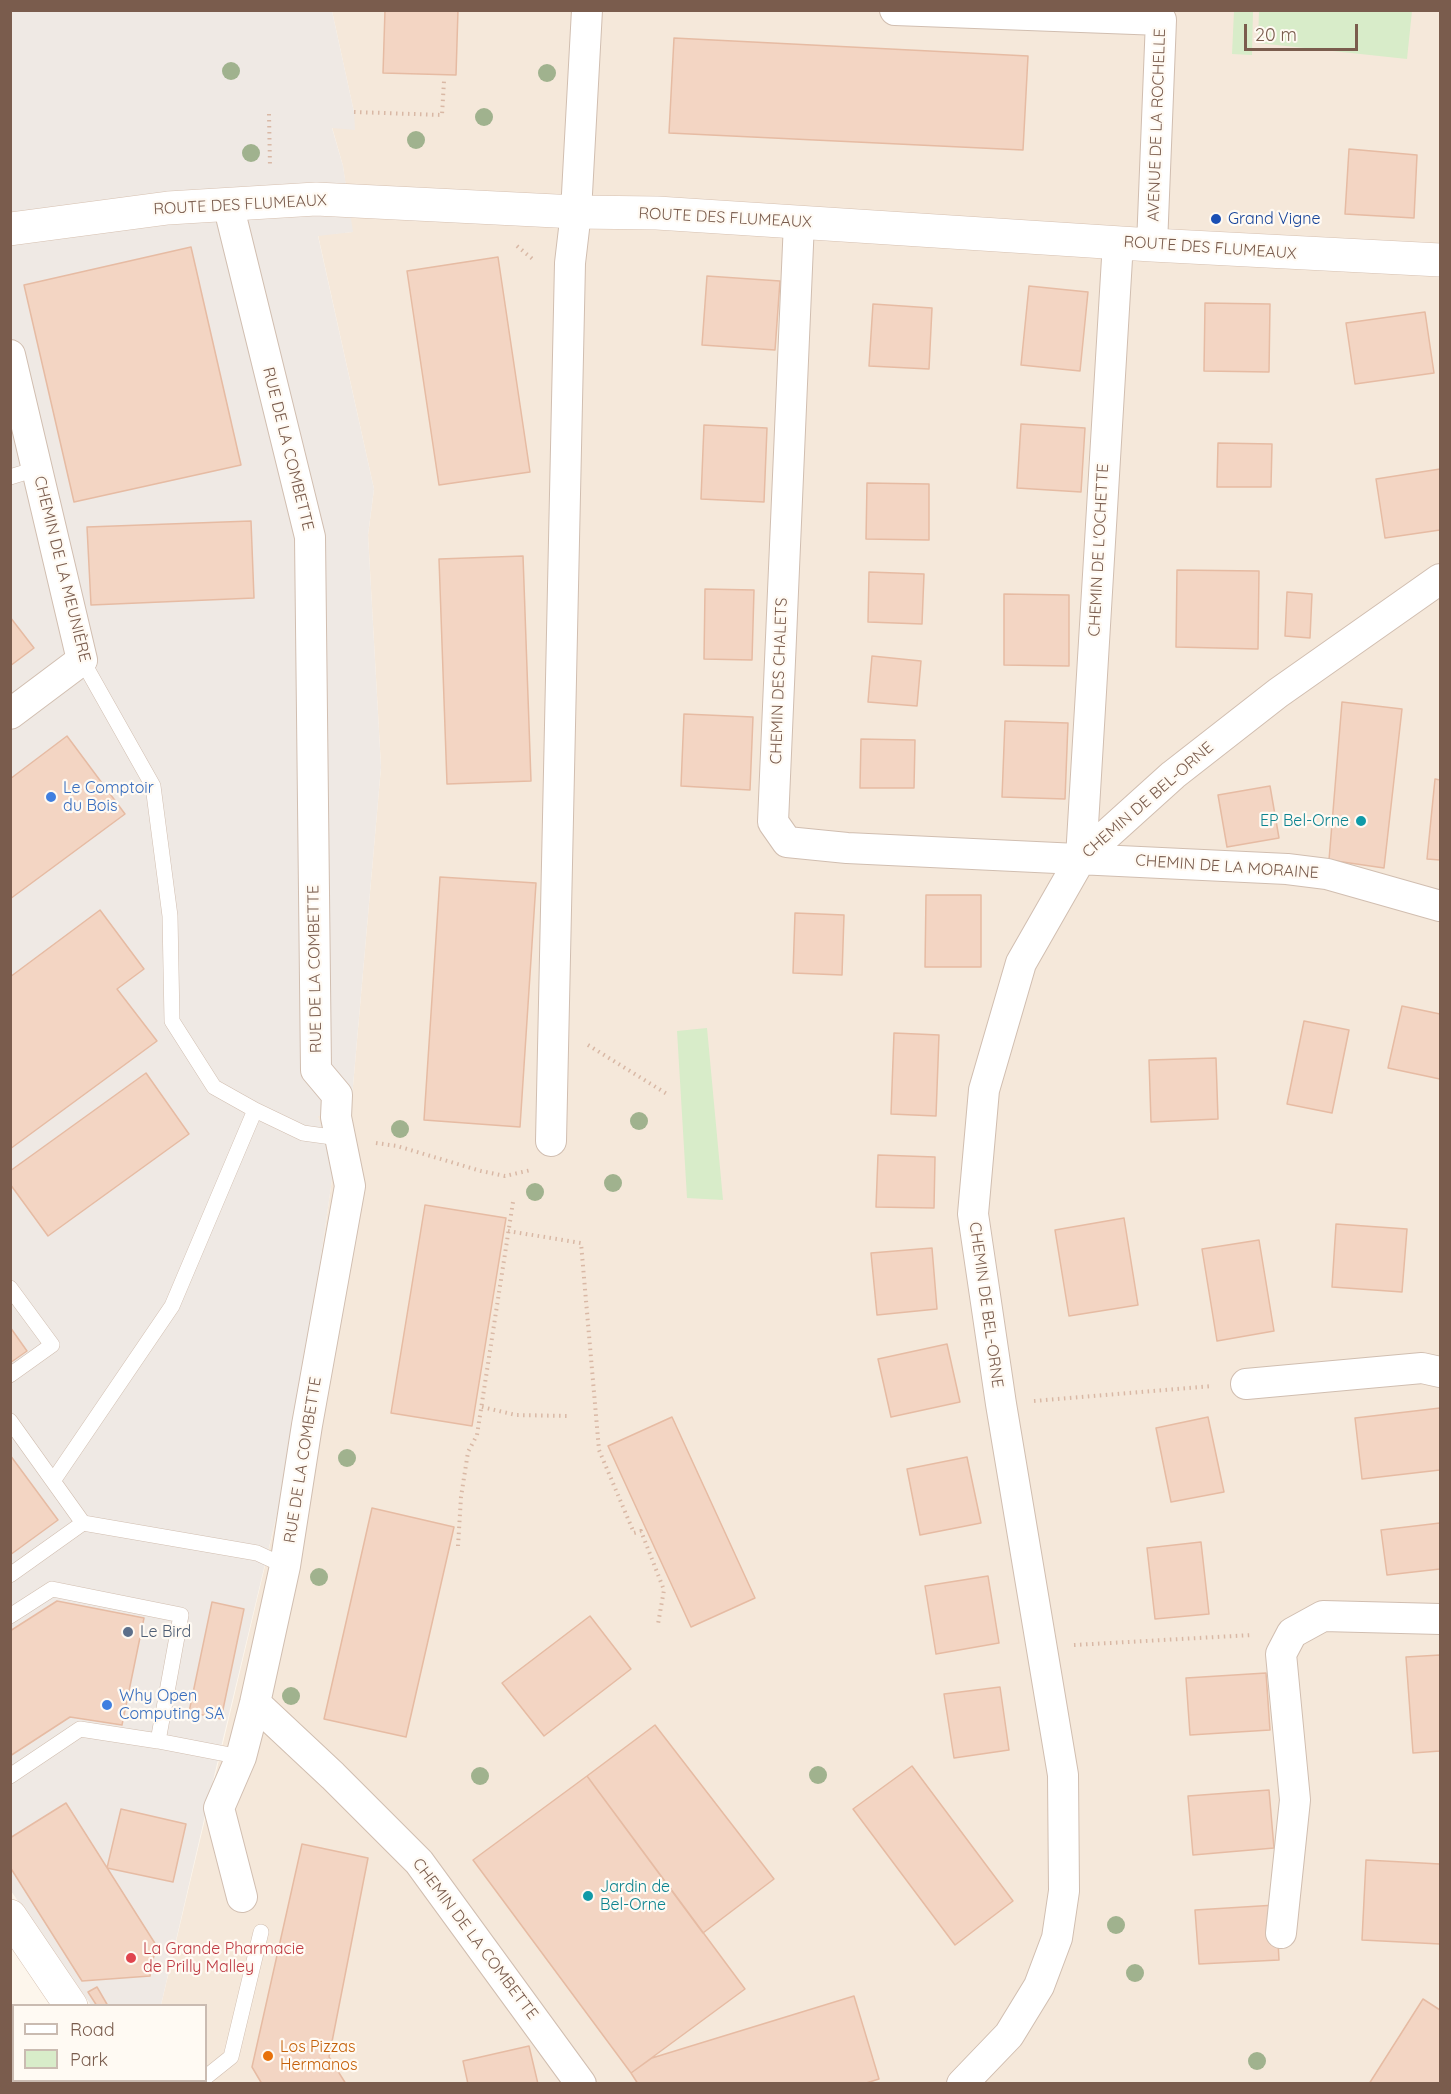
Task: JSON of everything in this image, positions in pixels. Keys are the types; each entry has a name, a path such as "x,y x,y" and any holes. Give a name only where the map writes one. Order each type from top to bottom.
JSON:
{"street":[{"path":"551,1140 570,263 576,212 587,10"},
{"name":"AVENUE DE LA ROCHELLE","path":"894,10 1161,20 1152,245"},
{"name":"ROUTE DES FLUMEAUX","path":"10,229 168,208 316,199 576,212 657,213 1152,245 1440,260"},
{"name":"RUE DE LA COMBETTE","path":"228,204 310,537 316,1070 337,1095 336,1117 350,1186 285,1566 241,1757 219,1808 242,1897"},
{"name":"CHEMIN DES CHALETS","path":"799,222 773,822 787,842 847,848 1081,858"},
{"name":"CHEMIN DE L'OCHETTE","path":"1081,858 1118,242"},
{"name":"CHEMIN DE LA MEUNIÈRE","path":"10,355 23,473 82,660"},
{"name":"CHEMIN DE BEL-ORNE","path":"962,2084 1010,2035 1039,1986 1057,1938 1064,1891 1063,1774 1000,1404 973,1214 984,1090 1022,963 1081,858 1173,775 1278,693 1440,579"},
{"path":"10,714 82,660"},
{"name":"CHEMIN DE LA MORAINE","path":"1081,858 1287,869 1327,874 1440,906"},
{"path":"1232,1385 1422,1368 1440,1372"},
{"path":"1281,1933 1295,1800 1281,1654 1292,1633 1323,1616 1440,1619"},
{"name":"CHEMIN DE LA COMBETTE","path":"255,1703 333,1776 419,1862 581,2084"},
{"path":"10,1916 70,2004"}],"lane":[{"name":"CHEMIN DE LA MEUNIÈRE","path":"82,660 153,786 170,916 172,1021 214,1087 303,1133 339,1138"},
{"path":"53,1481 172,1306 255,1110"},
{"path":"10,1288 52,1345 10,1375"},
{"path":"10,1421 83,1523 257,1553 285,1566"},
{"path":"10,1575 83,1523"},
{"path":"10,1616 52,1589 181,1615 158,1741"},
{"path":"10,1776 80,1729 241,1757"},
{"path":"207,2076 231,2056 261,1932"}],"path":[{"path":"354,112 442,115 444,81"},
{"path":"269,114 271,174"},
{"path":"554,1025 668,1094"},
{"path":"339,1138 397,1146 481,1172 505,1176 543,1167 551,1140"},
{"path":"458,1546 461,1497 468,1452 477,1435 513,1202"},
{"path":"508,1230 581,1243 599,1450 634,1533 641,1531 664,1590 658,1624"},
{"path":"1029,1402 1232,1385"},
{"path":"482,1407 516,1414 568,1416"},
{"path":"1041,1646 1292,1633"}],"shaded area":[{"path":"10,11 332,11 354,112 355,130 332,128 343,166 353,232 318,236 374,489 368,535 381,767 350,1120 318,1116 334,1165 296,1435 161,2004 90,2004 11,1891"},
{"path":"332,11 1440,11 1440,2083 141,2084 140,2082 207,2082 207,2004 161,2004 296,1435 334,1165 317,1115 350,1120 381,767 368,535 374,489 318,235 352,232 343,166 332,127 354,112"}],"green space":[{"path":"1234,11 1253,11 1252,55 1232,54"},
{"path":"1259,11 1412,11 1407,59 1258,43"},
{"path":"707,1028 723,1200 687,1198 677,1031"}],"building":[{"path":"385,10 458,10 456,75 383,73"},
{"path":"674,38 1028,56 1023,150 669,133"},
{"path":"1349,149 1417,155 1414,218 1345,214"},
{"path":"191,247 241,465 74,502 24,285"},
{"path":"498,257 530,472 439,485 407,271"},
{"path":"707,276 780,281 775,350 702,345"},
{"path":"1029,286 1088,292 1080,371 1021,365"},
{"path":"1205,303 1270,304 1269,372 1204,371"},
{"path":"873,304 932,308 929,369 869,366"},
{"path":"1425,312 1434,373 1355,384 1346,323"},
{"path":"1021,424 1085,428 1081,492 1017,488"},
{"path":"704,425 767,428 764,502 701,499"},
{"path":"1218,443 1272,444 1271,487 1217,487"},
{"path":"1440,469 1440,530 1385,538 1376,479"},
{"path":"867,483 929,484 929,540 866,539"},
{"path":"251,521 254,598 91,605 87,527"},
{"path":"523,556 531,781 447,784 439,559"},
{"path":"1177,570 1259,571 1258,649 1176,647"},
{"path":"869,572 924,574 922,624 868,622"},
{"path":"705,589 754,590 752,660 704,659"},
{"path":"1287,592 1312,594 1310,638 1285,636"},
{"path":"1004,594 1069,595 1069,666 1004,665"},
{"path":"10,617 34,648 10,666"},
{"path":"872,656 921,661 917,706 868,702"},
{"name":"EP Bel-Orne","path":"1342,702 1402,709 1384,868 1329,860"},
{"path":"684,714 753,717 750,790 681,786"},
{"path":"1005,721 1068,723 1065,799 1002,797"},
{"path":"67,736 125,814 10,899 10,779"},
{"path":"861,739 915,740 914,788 860,788"},
{"path":"1435,779 1440,780 1440,860 1427,859"},
{"path":"1270,786 1279,838 1227,847 1218,795"},
{"path":"440,877 536,883 520,1127 424,1120"},
{"path":"926,895 981,895 981,967 925,967"},
{"path":"100,910 144,969 117,989 157,1041 10,1149 10,977"},
{"path":"795,913 844,915 842,975 793,973"},
{"path":"1402,1006 1440,1014 1440,1079 1388,1068"},
{"path":"1304,1021 1349,1030 1332,1113 1287,1104"},
{"path":"894,1033 939,1035 936,1116 891,1114"},
{"path":"1216,1058 1218,1119 1151,1122 1149,1060"},
{"path":"146,1073 189,1134 48,1236 10,1184 10,1171"},
{"path":"878,1155 935,1157 934,1208 876,1207"},
{"path":"425,1205 506,1218 472,1426 391,1413"},
{"path":"1124,1218 1138,1305 1069,1316 1055,1230"},
{"path":"1336,1224 1407,1229 1402,1292 1332,1287"},
{"path":"1259,1240 1274,1331 1217,1341 1202,1249"},
{"path":"932,1248 937,1309 877,1315 871,1253"},
{"path":"10,1327 27,1351 10,1363"},
{"path":"947,1344 960,1402 891,1417 878,1359"},
{"path":"1440,1408 1440,1470 1362,1479 1355,1418"},
{"path":"672,1417 755,1598 691,1627 608,1446"},
{"path":"1208,1417 1224,1492 1171,1502 1156,1428"},
{"path":"10,1455 58,1520 10,1555"},
{"path":"967,1457 981,1523 920,1535 907,1469"},
{"path":"372,1508 454,1527 406,1737 324,1719"},
{"path":"1440,1523 1440,1569 1387,1575 1381,1530"},
{"path":"1201,1542 1209,1614 1155,1619 1147,1548"},
{"path":"988,1576 999,1643 936,1654 925,1586"},
{"path":"57,1601 144,1618 122,1725 70,1717 10,1756 10,1631"},
{"path":"212,1602 244,1609 221,1719 189,1712"},
{"path":"590,1616 631,1669 544,1736 502,1683"},
{"path":"1440,1655 1440,1751 1413,1753 1406,1657"},
{"path":"1266,1673 1270,1730 1190,1735 1186,1678"},
{"path":"1000,1687 1009,1750 954,1758 944,1694"},
{"path":"655,1725 774,1879 703,1933 587,1776"},
{"path":"912,1766 1013,1901 955,1945 853,1809"},
{"name":"Jardin de Bel-Orne","path":"587,1776 745,1989 631,2073 473,1860"},
{"path":"1269,1790 1274,1848 1193,1855 1188,1796"},
{"path":"66,1803 156,1945 150,1976 82,1981 10,1867 10,1838"},
{"path":"121,1809 186,1824 173,1882 107,1868"},
{"path":"302,1844 368,1858 329,2057 346,2084 262,2084 252,2067"},
{"path":"1366,1860 1440,1864 1440,1944 1362,1940"},
{"path":"1276,1905 1279,1960 1199,1964 1195,1910"},
{"path":"97,1987 107,2004 96,2004 88,1992"},
{"path":"854,1996 879,2079 863,2084 638,2084 631,2073 652,2058"},
{"path":"1423,1999 1440,2010 1440,2084 1369,2084"},
{"path":"529,2046 538,2084 468,2084 463,2061"}],"place":[{"name":"Grand Vigne","path":"1216,219"},
{"name":"Le Comptoir du Bois","path":"51,797"},
{"name":"EP Bel-Orne","path":"1361,821"},
{"name":"Le Bird","path":"128,1632"},
{"name":"Why Open Computing SA","path":"107,1705"},
{"name":"Jardin de Bel-Orne","path":"588,1896"},
{"name":"La Grande Pharmacie de Prilly Malley","path":"131,1958"},
{"name":"Los Pizzas Hermanos","path":"268,2056"}]}
